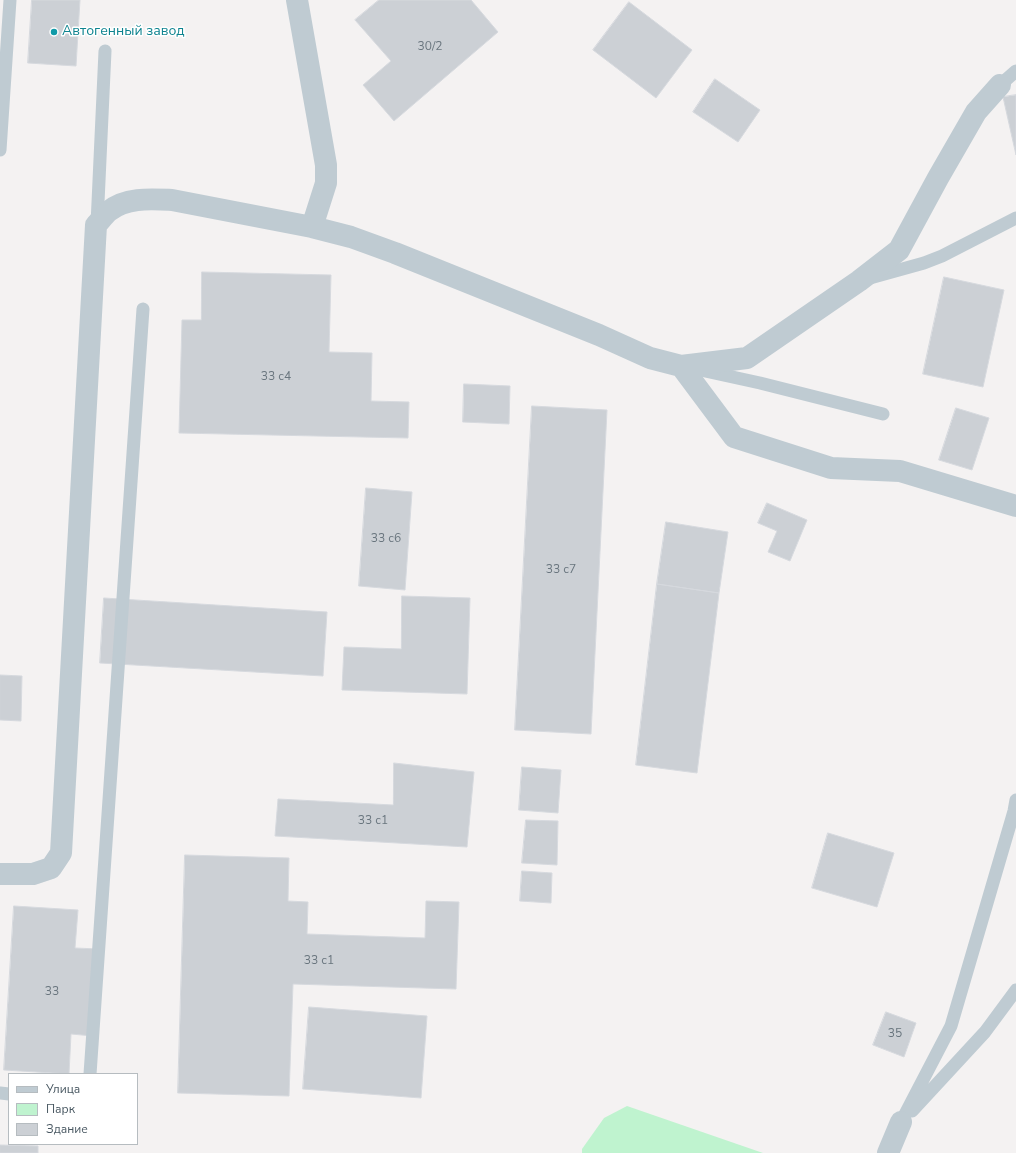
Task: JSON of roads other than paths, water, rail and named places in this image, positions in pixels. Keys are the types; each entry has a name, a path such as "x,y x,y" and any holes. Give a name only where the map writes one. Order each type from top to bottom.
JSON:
{"street":[{"path":"297,0 326,165 326,183 312,227"},
{"path":"0,874 33,874 51,868 61,853 96,225 108,212 118,206 133,201 149,199 172,200 312,227 351,237 396,253 599,335 650,358 681,366 747,358 859,281 899,250 976,112 1008,78"},
{"path":"681,366 734,437 831,468 900,471 1016,506"},
{"path":"888,1153 901,1122"}],"lane":[{"path":"0,150 10,0"},
{"path":"96,225 105,51"},
{"path":"859,281 924,263 942,256 1016,218"},
{"path":"90,1073 143,309"},
{"path":"681,366 760,383 883,414"},
{"path":"901,1122 952,1026 1012,819 1016,800"},
{"path":"901,1122 986,1032 1016,990"}],"place":[{"name":"Автогенный завод","path":"54,32"}]}
